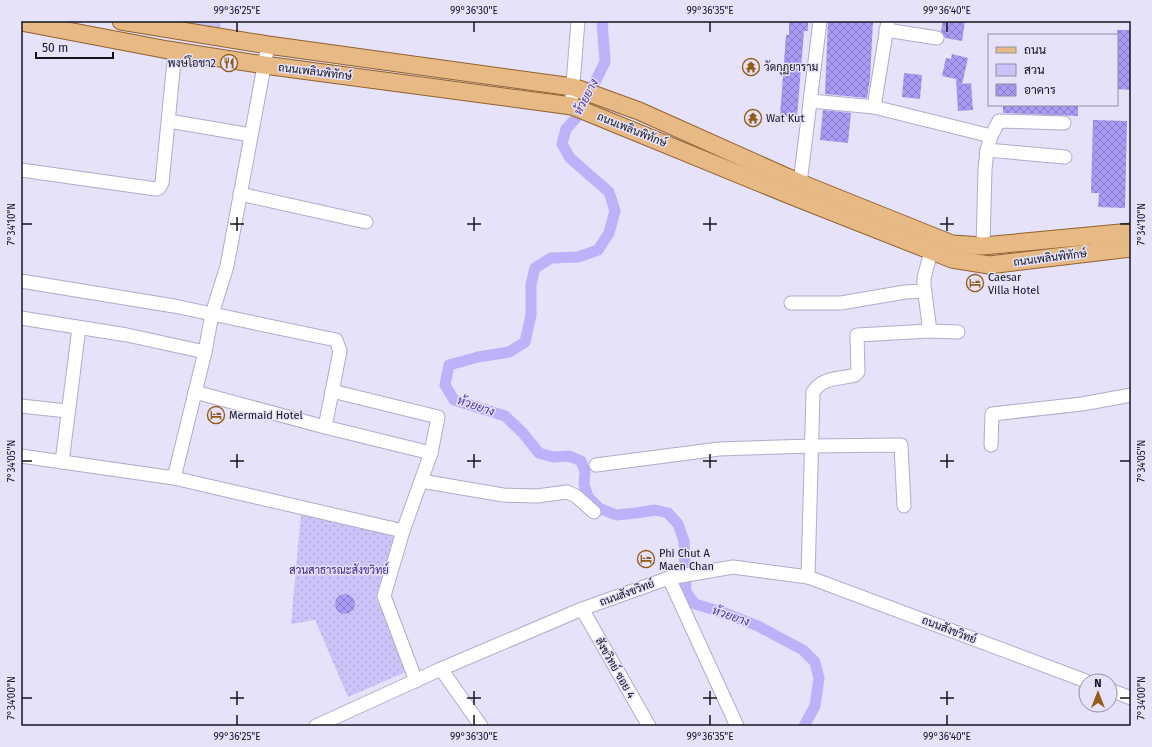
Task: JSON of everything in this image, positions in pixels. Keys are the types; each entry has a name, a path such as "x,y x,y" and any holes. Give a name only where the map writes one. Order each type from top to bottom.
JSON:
{"main road":[{"name":"ถนนเพลินพิทักษ์","path":"121,21 268,45 573,87 646,114 800,183 952,244 983,246 1131,232"},
{"name":"ถนนเพลินพิทักษ์","path":"21,22 264,66 572,106 789,195 952,259 989,265 1131,248"}],"street":[{"path":"572,106 578,21"},
{"path":"800,183 820,21"},
{"path":"874,107 887,25 937,38"},
{"path":"174,478 212,314 227,266 268,45"},
{"path":"21,170 156,189 159,188 162,183 175,51"},
{"path":"811,101 874,107 991,136"},
{"path":"983,246 985,169 987,150 991,136 999,121 1064,123"},
{"path":"169,122 251,135"},
{"path":"987,150 1065,157"},
{"path":"240,194 366,222"},
{"path":"930,331 924,291 924,278 931,251"},
{"path":"21,281 159,304 336,340 340,351 325,427"},
{"path":"791,303 841,303 905,292 924,291"},
{"path":"21,318 126,335 204,352"},
{"path":"62,462 67,411 79,328"},
{"path":"808,577 813,392 817,386 827,380 855,375 858,372 857,335 930,331 958,332"},
{"path":"332,391 438,417 431,453 403,531 384,596 416,681"},
{"path":"195,392 325,427 431,453"},
{"path":"991,445 992,414 1082,404 1131,395"},
{"path":"21,406 67,411"},
{"path":"596,465 719,449 901,445 904,506"},
{"path":"21,456 174,478 403,531"},
{"path":"421,481 503,494 537,496 567,492 576,496 594,512"},
{"name":"ถนนสังขวิทย์","path":"316,726 441,669 582,610 669,578 733,567 808,577 1078,678"},
{"path":"669,578 737,726"},
{"name":"สังขวิทย์ ซอย 4","path":"582,610 649,726"},
{"path":"441,669 481,726"},
{"path":"1118,693 1131,698"}],"green space":[{"path":"141,21 221,21 220,37"},
{"name":"สวนสาธารณะสังขวิทย์","path":"301,514 395,535 376,598 408,671 348,697 315,620 291,624"}],"building":[{"path":"789,21 808,21 808,31 804,31 797,117 780,116 786,35 789,35"},
{"path":"828,21 873,21 870,79 867,98 825,94"},
{"path":"943,21 965,21 962,41 945,38 941,31"},
{"path":"1117,30 1131,30 1131,90 1118,89"},
{"path":"952,54 968,58 962,84 971,83 973,110 958,111 956,79 942,76 946,58 951,59"},
{"path":"904,73 922,75 920,99 902,97"},
{"path":"1003,106 1078,106 1078,116 1003,113"},
{"path":"823,110 851,113 848,143 820,140"},
{"path":"1093,120 1127,121 1125,208 1098,207 1099,193 1091,193"},
{"path":"345,594 352,597 355,604 352,611 345,614 338,611 335,604 338,597"}],"waterway":[{"name":"ห้วยยาง","path":"602,21 605,62 578,116 566,129 562,144 570,158 609,192 615,211 609,233 598,250 578,257 551,258 535,268 531,284 531,315 525,342 509,352 478,357 449,365 445,385 454,400 505,416 522,432 539,453 553,457 569,456 581,461 585,472 584,484 588,497 599,508 616,515 655,510 668,513 678,524 684,541 686,592 695,604 725,613 758,626 803,650 815,662 819,678 815,706 804,726"}],"place":[{"name":"พงษ์โอชา2","path":"229,63"},
{"name":"วัดกุฏยาราม","path":"751,67"},
{"name":"Wat Kut","path":"753,118"},
{"name":"Caesar Villa Hotel","path":"975,283"},
{"name":"Mermaid Hotel","path":"216,415"},
{"name":"Phi Chut A Maen Chan","path":"646,559"}]}
